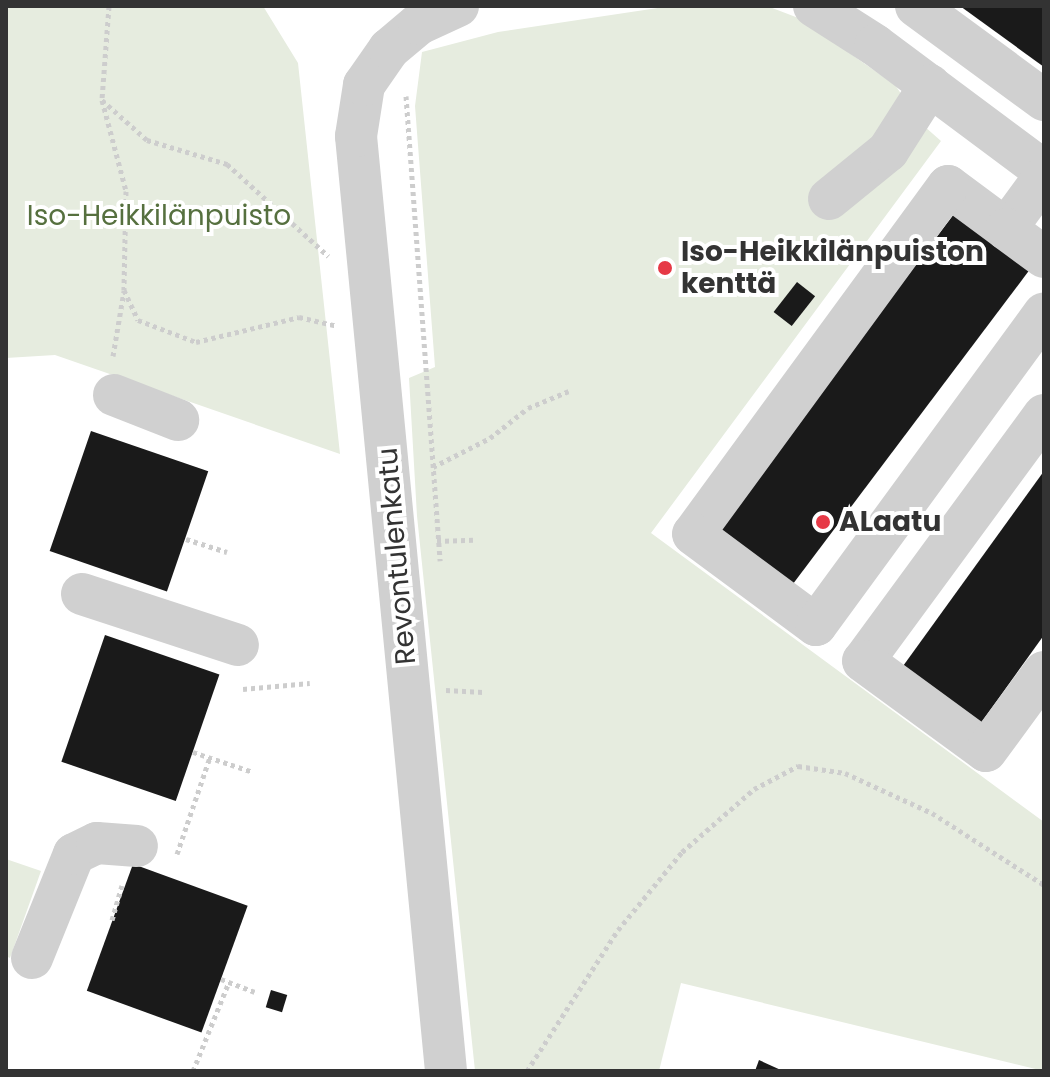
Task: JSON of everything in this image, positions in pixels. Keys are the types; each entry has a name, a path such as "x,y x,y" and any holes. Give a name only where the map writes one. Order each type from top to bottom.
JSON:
{"street":[{"path":"395,30 458,6"},
{"path":"916,6 1044,100"},
{"path":"818,7 930,85 1044,174 1006,229"},
{"name":"Revontulenkatu","path":"395,30 364,85 358,166 446,1071"},
{"path":"829,199 888,151 930,85"},
{"path":"1044,257 948,186 693,534 816,625 1044,313"},
{"path":"114,395 178,420"},
{"path":"1044,415 863,661 986,751 1044,672"},
{"path":"82,594 238,645"},
{"path":"32,958 74,854 97,843 137,846"}],"path":[{"path":"109,6 102,100 126,191 124,290 113,340 114,395"},
{"path":"395,30 440,571"},
{"path":"102,100 147,140 227,164 328,257"},
{"path":"124,290 138,320 196,342 299,317 336,325"},
{"path":"433,467 490,438 528,408 569,391"},
{"path":"186,539 227,552"},
{"path":"448,675 450,705"},
{"path":"243,689 310,683"},
{"path":"193,752 253,772"},
{"path":"175,859 210,757"},
{"path":"527,1071 618,930 682,852 754,789 798,766 845,773 932,813 1044,885"},
{"path":"221,979 255,992"},
{"path":"193,1071 229,982"}],"green space":[{"name":"Iso-Heikkilänpuisto","path":"6,6 263,6 298,63 340,454 55,355 6,358"},
{"path":"671,6 767,6 801,19 895,85 924,126 941,141 651,533 1044,822 1044,1071 681,983 659,1071 475,1071 417,516 409,378 435,367 415,106 422,52 498,32"},
{"path":"6,859 41,871 10,958 6,956"}],"building":[{"path":"960,6 1044,6 1044,67"},
{"path":"954,214 1029,271 787,592 711,536"},
{"path":"797,282 815,296 792,326 774,312"},
{"path":"91,431 208,471 167,591 50,551"},
{"path":"1044,471 1044,635 976,730 898,673"},
{"path":"105,635 219,674 176,801 61,762"},
{"path":"133,864 248,906 201,1033 87,991"},
{"path":"271,990 287,995 282,1012 266,1007"},
{"path":"759,1060 783,1071 755,1071"}],"place":[{"name":"Iso-Heikkilänpuiston kenttä","path":"665,268"},
{"name":"ALaatu","path":"823,522"}]}
